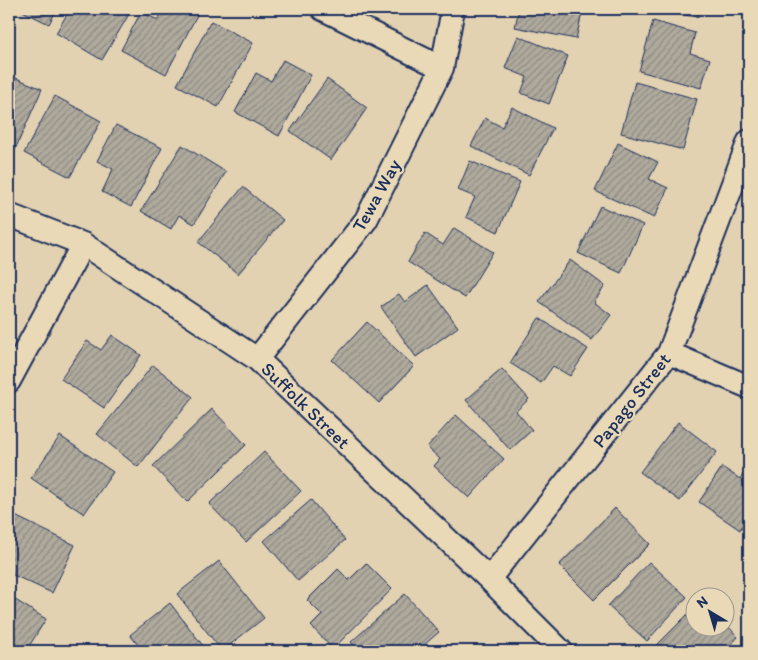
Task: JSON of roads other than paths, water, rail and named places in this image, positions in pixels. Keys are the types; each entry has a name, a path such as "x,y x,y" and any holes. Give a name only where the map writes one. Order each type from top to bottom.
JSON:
{"street":[{"path":"323,9 442,68"},
{"name":"Tewa Way","path":"257,358 366,220 442,68 453,9"},
{"name":"Papago Street","path":"489,579 669,353 749,141"},
{"name":"Suffolk Street","path":"9,215 83,244 257,358 489,579 561,651"},
{"path":"9,381 83,244"},
{"path":"669,353 749,386"}]}
